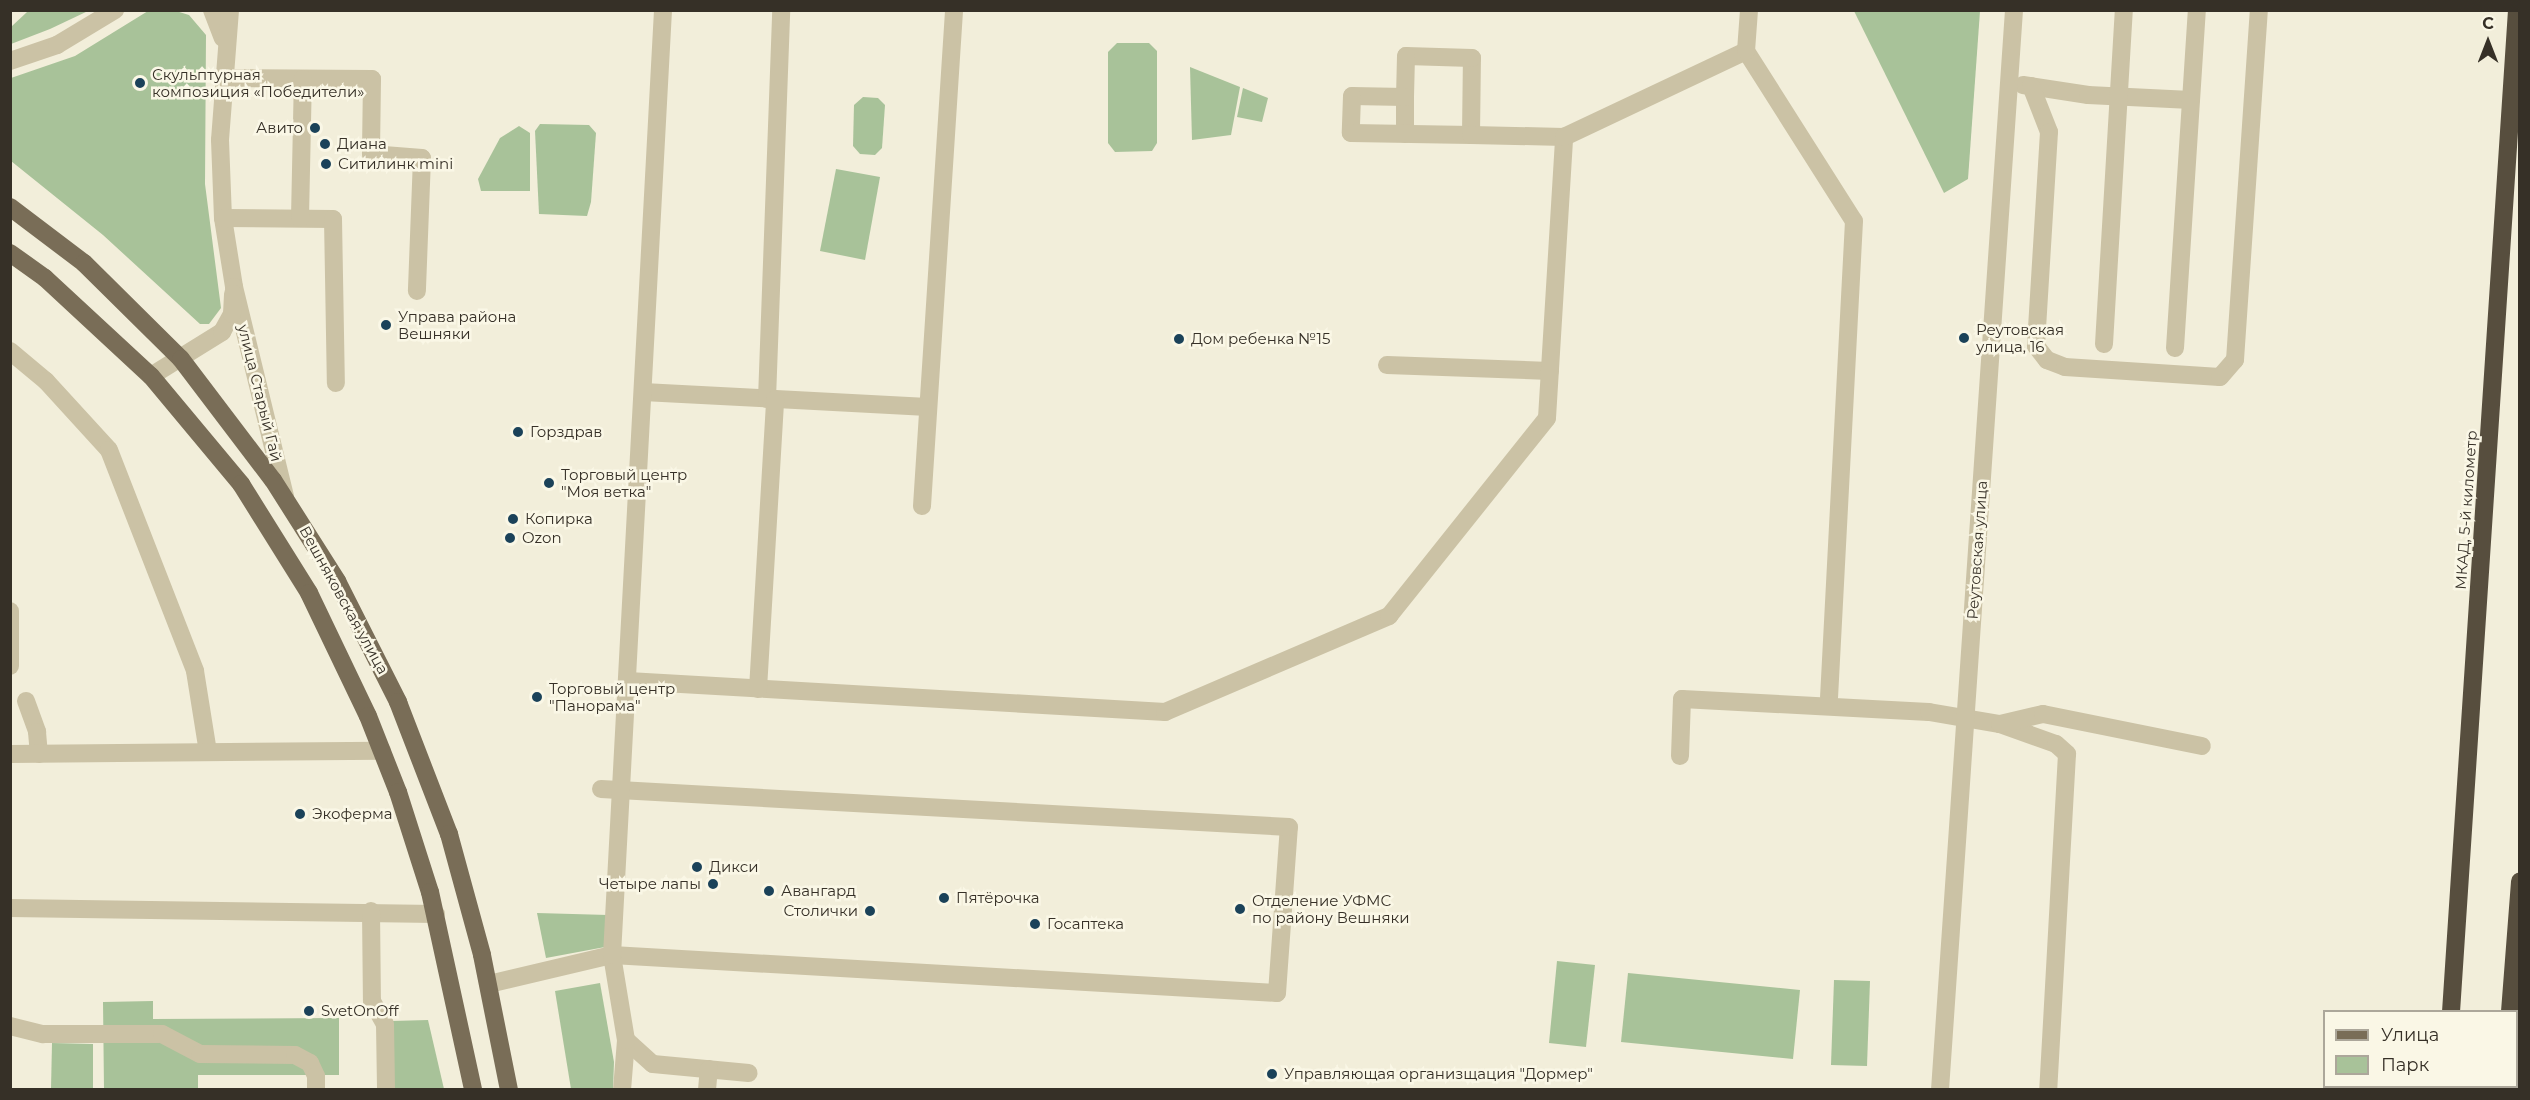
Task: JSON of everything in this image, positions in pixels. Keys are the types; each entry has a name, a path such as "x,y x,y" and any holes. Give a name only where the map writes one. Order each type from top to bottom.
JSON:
{"highway":[{"name":"МКАД, 5-й километр","path":"2450,1009 2517,10"},
{"path":"2510,1010 2520,881"}],"main road":[{"name":"Вешняковская улица","path":"10,207 84,263 181,359 286,500 337,581 398,702 449,834 489,984 509,1089"},
{"name":"Вешняковская улица","path":"10,253 45,278 151,376 241,484 309,593 382,751 436,914 473,1089"}],"street":[{"path":"10,61 57,45 115,10"},
{"name":"улица Старый Гай","path":"212,10 223,30 224,51"},
{"name":"улица Старый Гай","path":"230,10 222,78 223,218 234,287 286,500"},
{"path":"622,1089 626,1040 612,955 663,10"},
{"path":"759,689 771,399 781,10"},
{"path":"922,506 954,10"},
{"path":"1749,10 1746,51 1854,221 1829,697"},
{"name":"Реутовская улица","path":"1940,1089 2014,10"},
{"path":"2104,344 2124,10"},
{"path":"2175,348 2197,10"},
{"path":"2031,86 2049,132 2036,346 2047,360 2065,367 2220,377 2235,360 2259,10"},
{"path":"1405,97 1352,96 1351,133 1564,137 1746,51"},
{"path":"1405,134 1406,56 1472,58 1471,135"},
{"path":"222,78 372,80 371,154 422,158 417,291"},
{"path":"300,218 303,80"},
{"path":"2009,83 2118,96 2191,100"},
{"path":"628,681 1165,712 1389,616 1546,418 1564,137"},
{"path":"223,218 333,219 336,384"},
{"name":"улица Старый Гай","path":"151,376 222,332 232,314 234,287"},
{"path":"10,351 46,381 109,450 195,671 208,752"},
{"path":"1387,365 1550,370"},
{"path":"643,392 928,407"},
{"path":"10,611 10,666"},
{"path":"1680,756 1682,699 1929,712 1965,720 2000,724 2056,744 2067,754 2048,1089"},
{"path":"26,701 39,754"},
{"path":"2000,724 2043,714 2202,746"},
{"path":"10,754 382,751"},
{"path":"489,984 612,955 1278,993 1289,827 601,789"},
{"path":"10,908 371,911 436,914"},
{"path":"371,911 372,1001 385,1024 386,1089"},
{"path":"10,1026 43,1034 162,1034 200,1054 296,1055 310,1063 316,1076 316,1089"},
{"path":"626,1040 653,1065 749,1073"},
{"path":"707,1089 709,1069"}],"green space":[{"path":"88,11 11,44 11,27 27,12"},
{"path":"148,11 176,11 189,15 206,35 205,184 221,308 209,324 200,324 103,235 11,161 11,78 75,56"},
{"path":"1854,11 1980,11 1968,179 1944,193"},
{"path":"1117,43 1149,43 1157,51 1157,143 1152,151 1115,152 1108,143 1108,52"},
{"path":"1190,67 1240,87 1231,135 1192,140"},
{"path":"1243,88 1268,98 1262,122 1237,117"},
{"path":"863,97 878,98 885,105 882,148 875,155 860,154 853,146 854,105"},
{"path":"540,124 589,125 596,133 591,202 587,216 539,214 535,131"},
{"path":"519,126 530,133 530,191 481,191 478,179 500,138"},
{"path":"836,169 880,177 865,260 820,251"},
{"path":"537,913 608,915 605,947 546,958"},
{"path":"1557,961 1595,965 1586,1047 1549,1043"},
{"path":"1628,973 1800,990 1793,1059 1621,1042"},
{"path":"1834,980 1870,981 1867,1066 1831,1065"},
{"path":"600,983 614,1062 613,1089 571,1089 555,991"},
{"path":"153,1001 153,1019 339,1018 339,1075 198,1075 198,1089 104,1089 103,1002"},
{"path":"428,1020 444,1089 394,1089 392,1021"},
{"path":"52,1043 93,1044 93,1089 51,1089"}],"place":[{"name":"Скульптурная композиция «Победители»","path":"140,83"},
{"name":"Авито","path":"315,128"},
{"name":"Диана","path":"325,144"},
{"name":"Ситилинк mini","path":"326,164"},
{"name":"Управа района Вешняки","path":"386,325"},
{"name":"Реутовская улица, 16","path":"1964,338"},
{"name":"Дом ребенка №15","path":"1179,339"},
{"name":"Горздрав","path":"518,432"},
{"name":"Торговый центр \"Моя ветка\"","path":"549,483"},
{"name":"Копирка","path":"513,519"},
{"name":"Ozon","path":"510,538"},
{"name":"Торговый центр \"Панорама\"","path":"537,697"},
{"name":"Экоферма","path":"300,814"},
{"name":"Дикси","path":"697,867"},
{"name":"Четыре лапы","path":"713,884"},
{"name":"Авангард","path":"769,891"},
{"name":"Пятёрочка","path":"944,898"},
{"name":"Отделение УФМС по району Вешняки","path":"1240,909"},
{"name":"Столички","path":"870,911"},
{"name":"Госаптека","path":"1035,924"},
{"name":"SvetOnOff","path":"309,1011"},
{"name":"Управляющая организщация \"Дормер\"","path":"1272,1074"}]}
